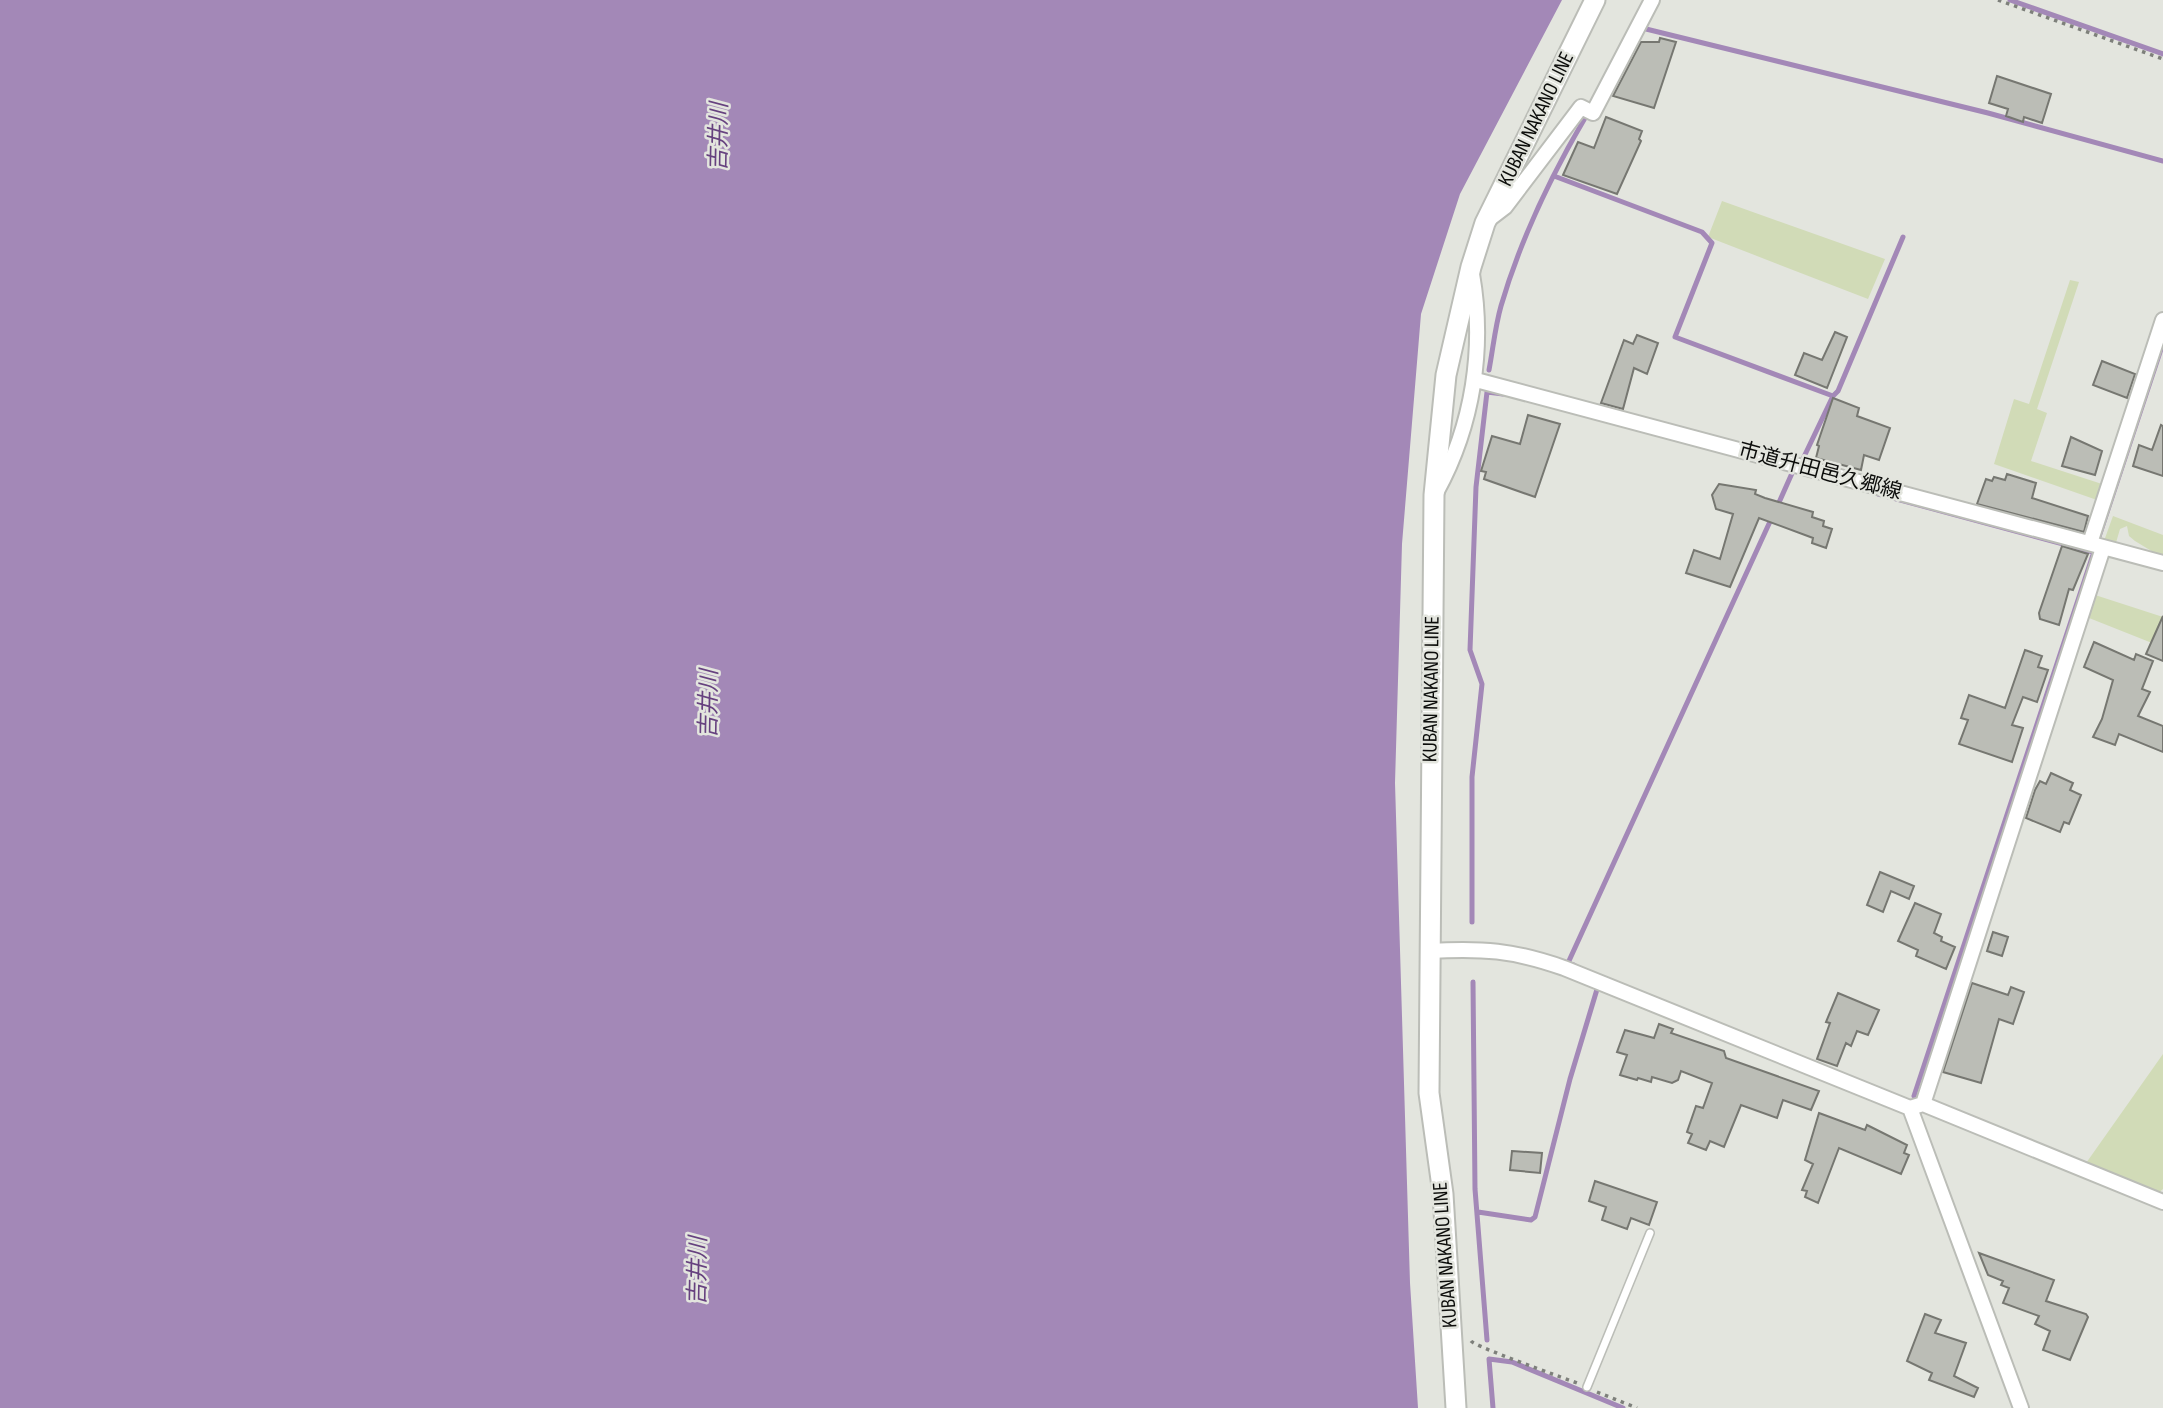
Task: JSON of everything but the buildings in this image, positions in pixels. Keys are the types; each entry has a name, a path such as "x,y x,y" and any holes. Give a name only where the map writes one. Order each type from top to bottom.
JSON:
{"main road":[{"name":"KUBAN NAKANO LINE","path":"1456,1408 1443,1201 1429,1093 1434,495 1446,375 1471,267 1485,223 1595,0"}],"street":[{"path":"1485,223 1505,207 1581,107 1593,113 1652,0"},
{"path":"1434,495 1451,466 1476,380 1476,294 1471,267"},
{"path":"2021,1408 1916,1106 2097,546 2163,320"},
{"name":"市道升田邑久郷線","path":"1476,380 2163,563"},
{"path":"1429,951 1472,948 1521,953 2163,1202"}],"lane":[{"path":"1587,1388 1650,1233"}],"path":[{"path":"1998,0 2163,59"},
{"path":"1468,1337 1483,1349 1504,1354 1637,1408"}],"green space":[{"path":"1722,201 1885,259 1868,299 1708,237"},
{"path":"2070,280 2079,282 2037,409 2047,413 2031,461 2102,484 2097,500 1994,464 2014,399 2029,404"},
{"path":"2113,516 2163,535 2163,558 2129,536 2127,526 2120,529 2115,546 2104,541"},
{"path":"2092,594 2163,617 2152,643 2084,616"},
{"path":"2163,1054 2163,1189 2157,1194 2084,1166"}],"water":[{"name":"吉井川","path":"0,0 1562,0 1460,194 1421,314 1402,544 1395,783 1410,1283 1418,1408 0,1408"}],"waterway":[{"path":"2010,0 2163,54"},
{"path":"1642,28 1988,113 2163,161"},
{"path":"1489,370 1499,314 1517,257 1548,186 1585,118"},
{"path":"1554,176 1702,232 1712,243 1675,337 1833,396"},
{"path":"1801,463 1833,396 1838,391 1903,237"},
{"path":"1914,1096 2163,343"},
{"path":"1472,922 1472,777 1482,684 1470,650 1476,487 1487,392 1503,394"},
{"path":"1777,507 1793,471"},
{"path":"1878,494 2093,552"},
{"path":"1574,965 1568,963 1773,515"},
{"path":"1473,982 1475,1189 1487,1340"},
{"path":"1478,1212 1531,1220 1535,1217 1570,1079 1598,986"},
{"path":"1493,1408 1489,1359 1512,1362 1623,1408"}]}
